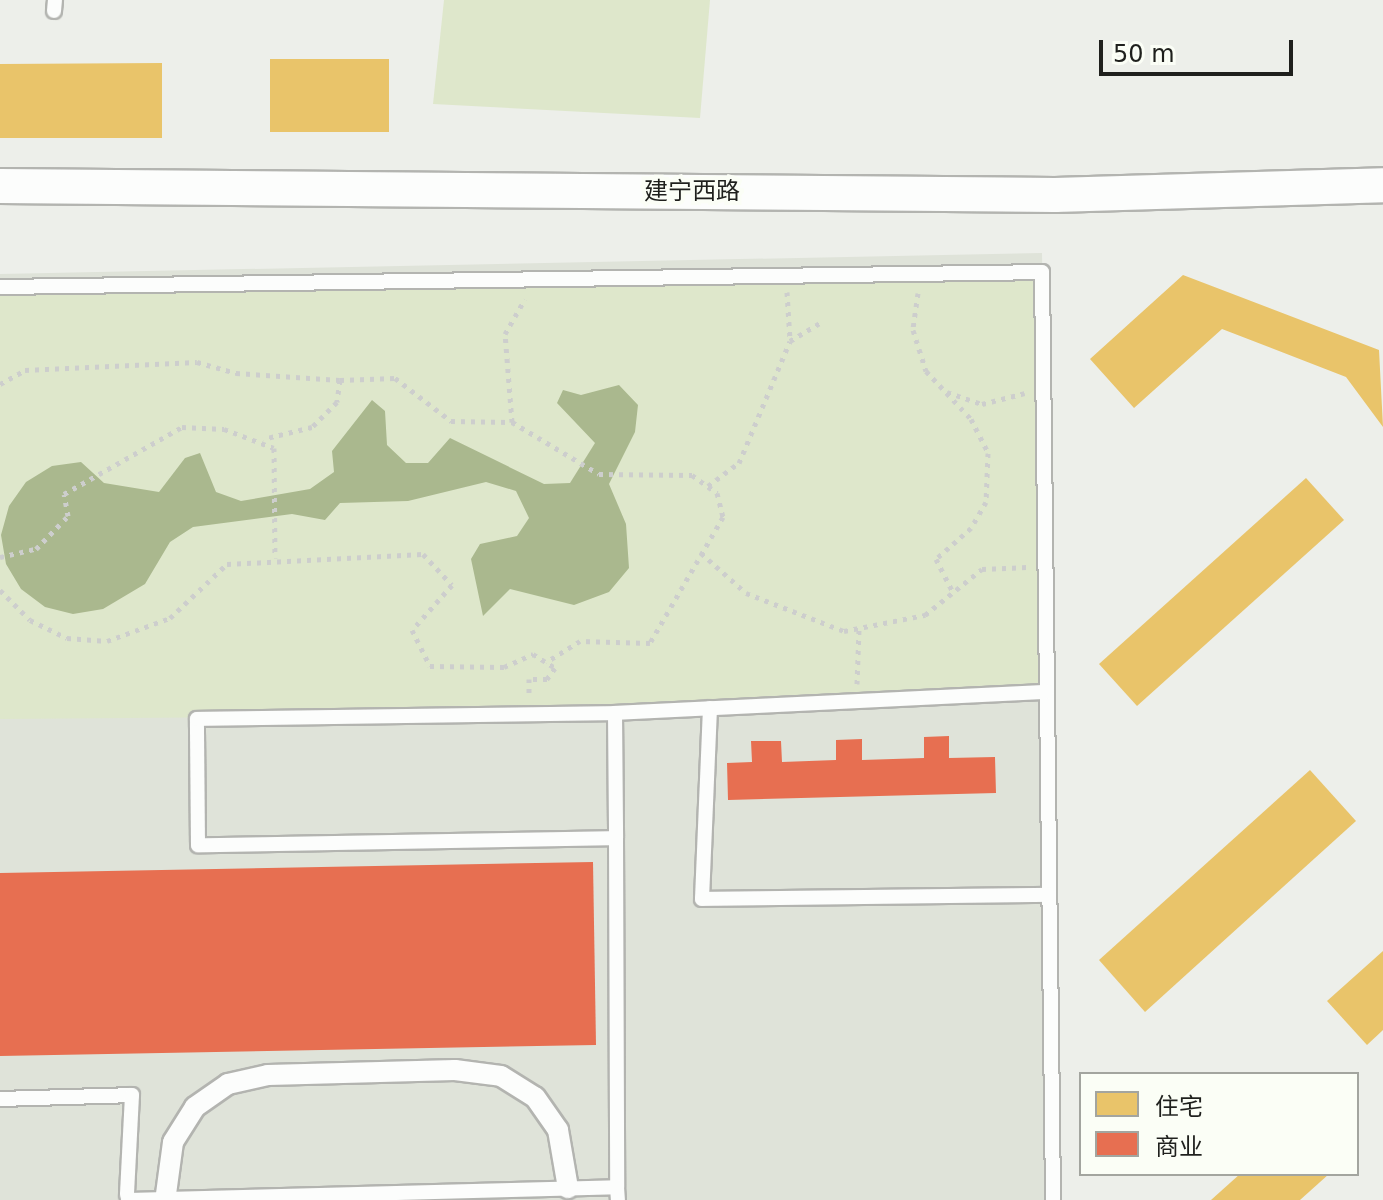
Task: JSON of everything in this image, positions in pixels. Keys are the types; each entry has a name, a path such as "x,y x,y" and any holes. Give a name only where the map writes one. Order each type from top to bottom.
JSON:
{"street":[{"name":"建宁西路","path":"0,186 1055,195 1383,185"},
{"path":"166,1194 173,1142 195,1107 228,1084 268,1075 455,1070 501,1076 535,1097 558,1130 568,1188"}],"lane":[{"path":"0,287 1042,272 1053,1200"},
{"path":"616,838 198,845 197,719 615,713 1046,692"},
{"path":"710,708 702,899 1048,895"},
{"path":"0,1099 132,1095 128,1197 568,1188 618,1194 615,713"}],"path":[{"path":"921,274 913,330 926,371 946,392 988,453 986,502 971,528 936,559 953,592"},
{"path":"708,486 739,463 790,341 783,306 793,276"},
{"path":"512,422 505,334 534,280"},
{"path":"790,341 822,322"},
{"path":"0,384 25,370 197,362 236,373 340,380 395,378 451,421 512,422 578,458 599,474 692,475 717,493 723,517 650,643 580,641 546,662"},
{"path":"0,557 36,549 68,516 64,494 106,467 182,427 263,439 312,427 337,402 340,380"},
{"path":"946,392 982,404 1043,386"},
{"path":"263,439 274,448 275,558"},
{"path":"701,553 774,607 859,630 925,615 982,569 1045,566"},
{"path":"0,590 30,620 67,638 107,641 170,618 227,564 275,558 423,554 452,585 412,630 430,666 504,667 533,654 555,668 547,679 529,679 528,715"},
{"path":"856,701 859,630"}],"shaded area":[{"path":"444,0 710,0 700,118 433,104"},
{"path":"1042,253 1057,1200 0,1200 0,274"},
{"path":"1042,272 1046,692 528,715 0,719 0,287"},
{"path":"619,385 638,405 635,432 609,484 626,524 629,568 609,592 574,605 510,589 483,616 471,559 480,544 517,536 529,518 516,491 486,482 408,501 340,503 325,520 292,514 193,527 170,542 145,584 103,609 73,614 45,607 21,589 6,564 1,535 9,506 26,482 52,466 81,462 104,483 159,492 185,458 200,453 216,492 241,501 310,489 334,472 332,451 372,400 385,411 387,445 406,463 428,463 450,438 544,484 570,483 595,443 557,403 563,390 581,395"}],"building: 住宅":[{"path":"270,59 389,59 389,132 270,132"},
{"path":"162,63 162,138 0,138 0,64"},
{"path":"1183,275 1379,350 1383,427 1346,377 1222,329 1134,408 1090,359"},
{"path":"1306,478 1344,520 1137,706 1099,664"},
{"path":"1310,770 1356,821 1145,1012 1099,960"},
{"path":"1383,951 1383,1030 1367,1045 1327,1001"},
{"path":"1238,1176 1327,1176 1300,1200 1211,1200"}],"building: 商业":[{"path":"949,736 949,758 995,757 996,793 728,800 727,763 752,762 751,741 781,741 782,762 836,760 836,740 862,739 862,760 924,758 924,737"},
{"path":"593,862 596,1045 0,1056 0,873"}]}
